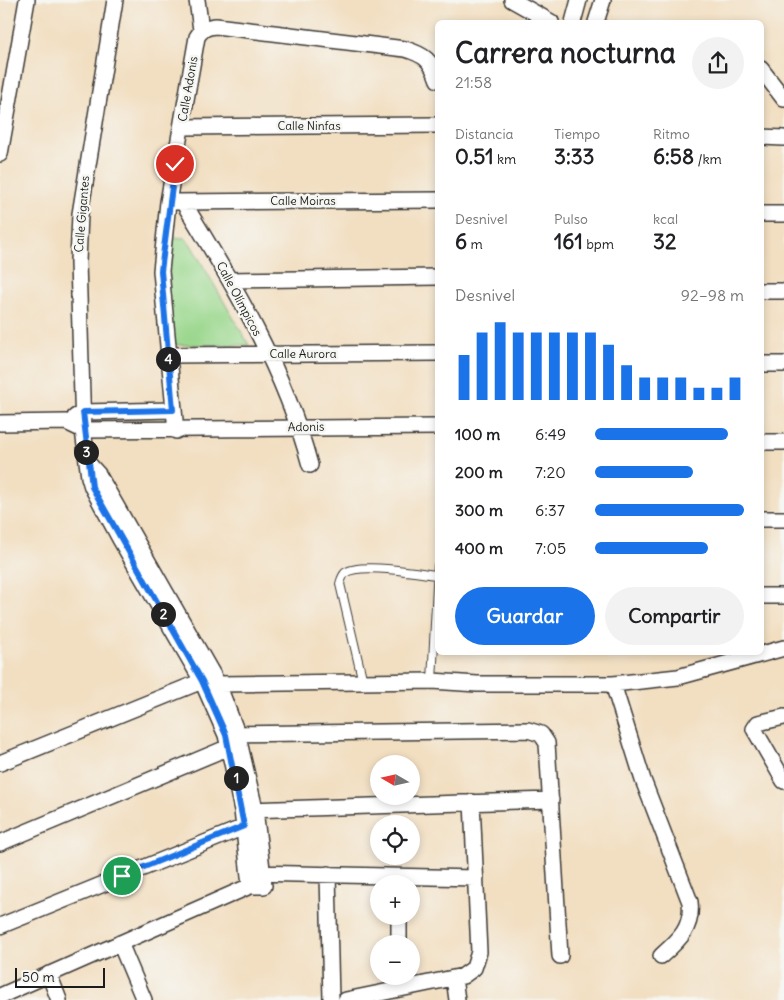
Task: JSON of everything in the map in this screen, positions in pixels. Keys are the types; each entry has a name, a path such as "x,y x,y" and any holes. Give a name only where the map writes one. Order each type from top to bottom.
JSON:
{"street":[{"path":"0,154 27,0"},
{"name":"Calle Gigantes","path":"115,0 80,214 78,262 83,412 88,464 92,487 202,681 231,738"},
{"path":"197,0 201,30 216,26 406,49 422,55 435,73"},
{"path":"512,0 547,20"},
{"path":"574,20 579,0"},
{"path":"597,20 603,0"},
{"name":"Calle Adonis","path":"176,431 161,271 175,202 181,127 197,37 201,30"},
{"path":"764,73 784,99"},
{"name":"Calle Ninfas","path":"181,127 435,125"},
{"path":"764,138 784,138"},
{"name":"Calle Moiras","path":"175,202 435,200"},
{"name":"Calle Olímpicos","path":"175,202 230,280 268,354 300,427 310,465"},
{"path":"764,214 784,214"},
{"path":"230,280 435,277"},
{"path":"764,291 784,291"},
{"name":"Calle Aurora","path":"168,355 435,352"},
{"path":"764,364 784,364"},
{"path":"66,422 83,412 173,410"},
{"path":"0,423 66,422 84,430"},
{"name":"Adonis","path":"84,430 176,431 300,427 435,427"},
{"path":"764,442 784,442"},
{"path":"88,464 98,474 218,684 248,809 253,877"},
{"path":"764,519 784,519"},
{"path":"764,596 784,596"},
{"path":"764,653 784,648"},
{"path":"0,763 202,681 218,684 432,681 477,684 613,684 678,677 758,655"},
{"path":"613,684 643,780 690,902 690,916 686,932 661,956"},
{"path":"784,717 758,723 754,729 755,734 778,759 784,781"},
{"path":"0,843 231,738 528,730 541,734 547,743 560,956"},
{"path":"248,809 550,800"},
{"path":"420,981 462,976 474,968 479,952 472,802"},
{"path":"248,809 244,826 253,877"},
{"path":"0,926 244,826"},
{"path":"328,874 331,1000"},
{"path":"0,996 120,943 253,877 328,874 370,878"},
{"path":"420,879 476,878"},
{"path":"120,943 144,1000"},
{"path":"49,974 59,1000"},
{"path":"454,978 457,1000"},
{"path":"346,1000 394,985"}],"lane":[{"path":"363,682 340,584 342,578 346,572 361,568 435,574"},
{"path":"432,681 435,617"}],"green space":[{"path":"173,237 185,238 190,243 249,345 169,345 165,275 169,240"}],"route":[{"path":"122,876 244,826 226,735 202,681 92,487 89,477 84,430 83,412 173,410 162,304 161,271 168,202 175,164"}]}
